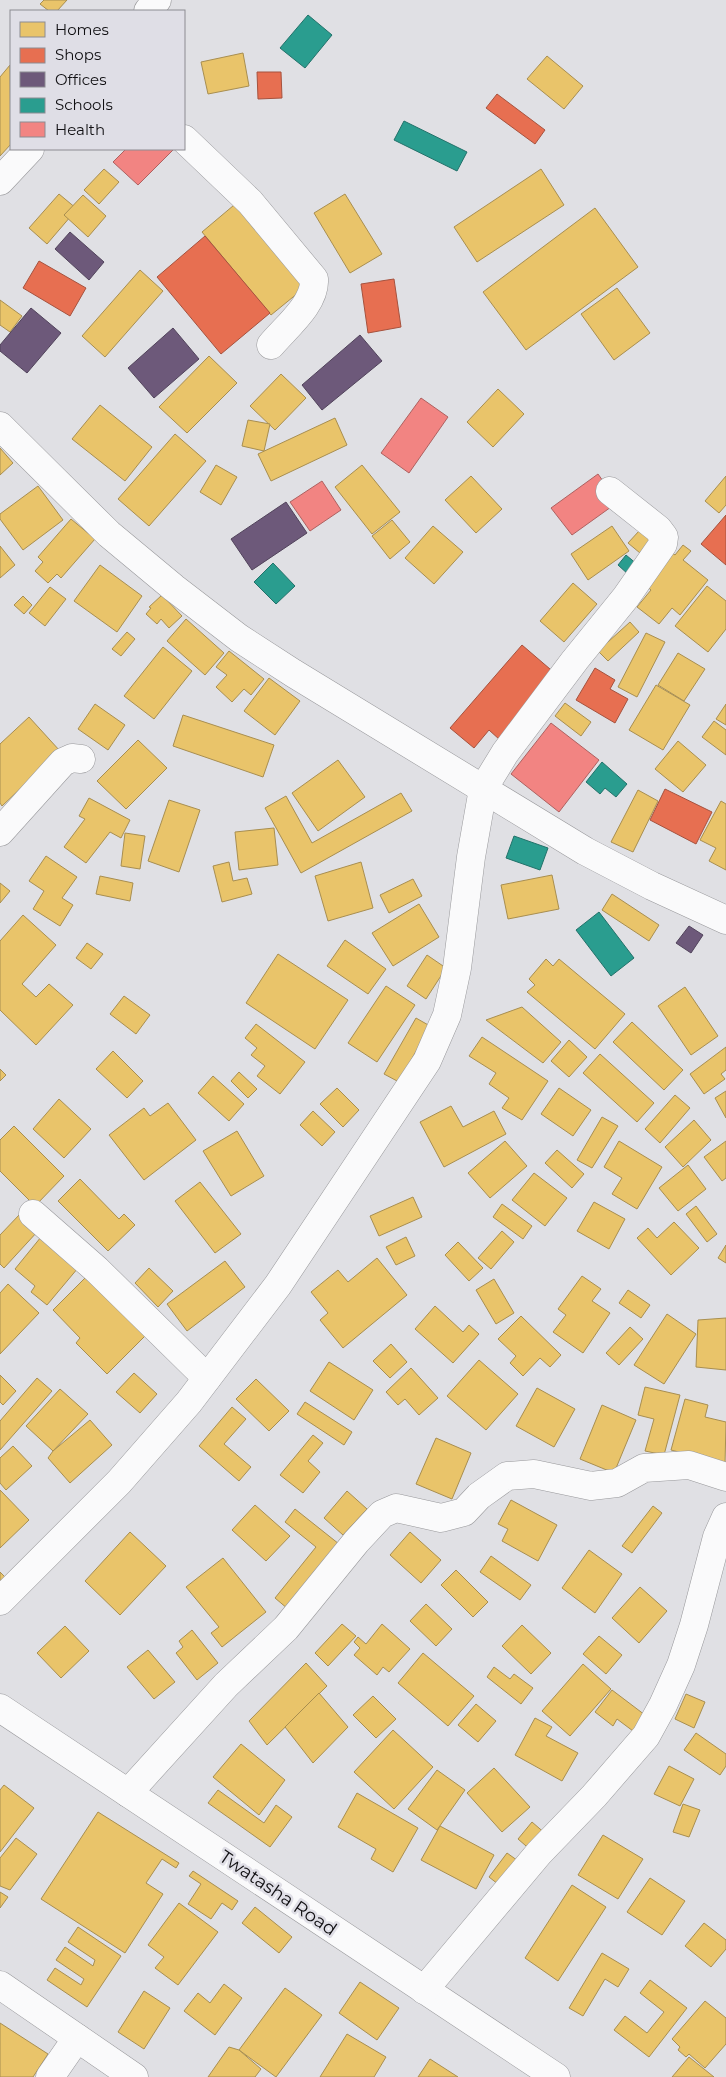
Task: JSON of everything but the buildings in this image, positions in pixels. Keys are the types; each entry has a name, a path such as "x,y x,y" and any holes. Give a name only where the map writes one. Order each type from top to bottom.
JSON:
{"street":[{"path":"149,10 157,0"},
{"path":"185,140 250,202 314,280 315,289 310,300 271,344"},
{"path":"0,181 29,150"},
{"path":"0,426 109,534 174,588 239,638 483,790 585,851 652,886 726,920"},
{"path":"0,1602 119,1482 189,1402 278,1285 427,1061 447,1014 457,968 468,882 483,790 505,753 574,660 626,597 663,544 664,537 658,529 610,491"},
{"path":"0,832 63,762 72,758 81,759"},
{"path":"33,1214 97,1270 207,1378"},
{"path":"128,1793 226,1685 286,1628 356,1542 382,1514 396,1508 442,1518 464,1512 479,1496 507,1476 534,1474 591,1486 617,1483 644,1468 689,1465 726,1477"},
{"path":"424,1990 533,1861 646,1736 664,1706 680,1665 694,1625 717,1537 726,1518"},
{"name":"Twatasha Road","path":"0,1708 556,2077"},
{"path":"0,1985 134,2077"},
{"path":"50,2077 77,2038"}]}
